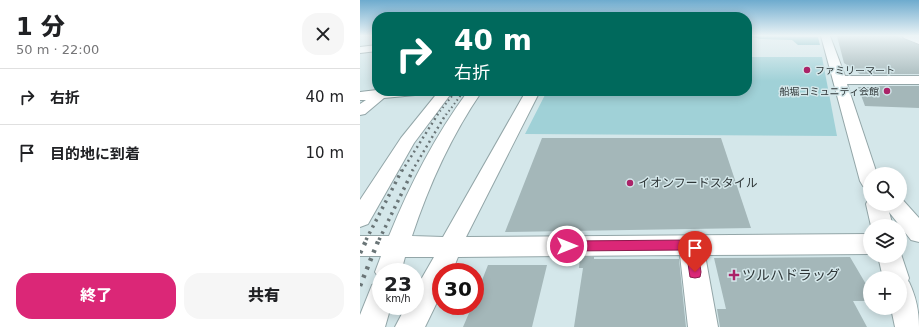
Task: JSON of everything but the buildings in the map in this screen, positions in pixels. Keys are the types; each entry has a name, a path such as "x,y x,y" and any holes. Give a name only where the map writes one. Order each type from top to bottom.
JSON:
{"street":[{"path":"360,60 371,51"},
{"path":"830,51 866,167"},
{"path":"840,80 919,80"},
{"path":"360,96 372,94"},
{"path":"360,111 377,96"},
{"path":"360,218 407,141 442,96"},
{"path":"391,263 430,166 454,122 472,96"},
{"path":"410,327 450,247 530,96"},
{"path":"900,211 919,234"},
{"path":"360,246 450,247 863,244"},
{"path":"691,245 703,327"},
{"path":"370,327 374,315"},
{"path":"907,315 910,327"}],"shaded area":[{"path":"752,57 822,57 837,136 525,134 544,96 752,96"}],"railway":[{"path":"437,115 452,96"},
{"path":"446,115 460,96"},
{"path":"402,171 438,114"},
{"path":"412,171 446,114"},
{"path":"366,240 402,170"},
{"path":"379,240 413,170"},
{"path":"360,253 367,239"},
{"path":"360,286 379,239"}],"place":[{"name":"ファミリーマート","path":"807,70"},
{"name":"船堀コミュニティ会館","path":"887,91"},
{"name":"イオンフードスタイル","path":"630,183"},
{"name":"ツルハドラッグ","path":"734,275"}],"route":[{"path":"567,246 691,245 695,272"}]}
